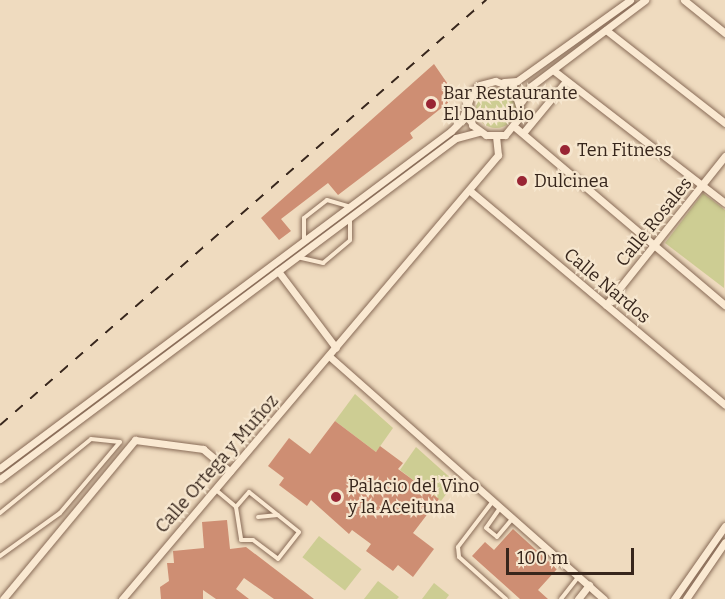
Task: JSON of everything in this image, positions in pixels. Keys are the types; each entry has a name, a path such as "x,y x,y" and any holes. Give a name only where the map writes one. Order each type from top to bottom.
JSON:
{"street":[{"path":"0,468 451,131 480,85 516,81 630,0"},
{"path":"516,128 522,101 531,86 645,0"},
{"path":"684,0 725,33"},
{"path":"606,30 725,123"},
{"path":"553,70 725,203"},
{"path":"523,133 566,81"},
{"path":"504,82 522,101"},
{"path":"468,103 469,119 479,132"},
{"path":"516,128 725,305"},
{"path":"0,479 456,138 479,132 495,137 516,128"},
{"name":"Calle Ortega y Muñoz","path":"122,599 470,190 498,155 495,137"},
{"name":"Calle Rosales","path":"606,305 725,156"},
{"name":"Calle Nardos","path":"470,190 725,405"},
{"path":"278,271 336,348"},
{"path":"329,356 604,599"},
{"path":"3,599 135,440 203,448 230,472"},
{"path":"674,599 725,526"},
{"path":"686,599 724,544"},
{"path":"578,599 589,585"}],"lane":[{"path":"304,240 304,218 327,200 349,206"},
{"path":"297,257 323,263 350,240 350,217"},
{"path":"0,513 91,440 120,442 60,513 0,556"},
{"path":"215,489 236,507 241,540 253,540 278,559 298,532 249,492 236,507"},
{"path":"493,500 458,547 459,557 506,599"},
{"path":"501,507 486,528 497,537 513,518"},
{"path":"258,517 278,515"},
{"path":"561,599 579,576"}],"green space":[{"path":"496,88 504,89 510,94 515,100 515,116 510,122 504,127 496,128 488,127 482,122 477,116 476,108 477,100 482,94 488,89"},
{"path":"703,193 725,210 724,288 665,243"},
{"path":"355,394 393,428 376,452 335,421"},
{"path":"416,447 455,482 441,501 400,470"},
{"path":"319,536 362,569 345,591 302,557"},
{"path":"378,581 399,597 397,599 364,599"},
{"path":"434,583 449,595 446,599 422,599"}],"building":[{"path":"434,64 454,93 449,102 410,133 413,138 338,195 328,183 281,219 291,231 279,240 261,218"},
{"name":"Palacio del Vino y la Aceituna","path":"335,421 376,452 380,446 403,463 398,469 439,499 413,533 434,549 413,577 398,565 393,571 366,551 371,544 352,530 349,534 311,500 307,506 279,485 284,478 268,466 289,438 310,454"},
{"path":"227,520 230,549 246,547 314,599 274,599 244,578 236,589 249,599 216,599 203,590 203,599 161,599 160,587 169,581 167,563 174,563 173,551 204,548 202,522"},
{"path":"513,529 557,569 538,590 548,599 520,599 472,556 485,542 494,550"}],"railway":[{"path":"0,425 486,0"}],"place":[{"name":"Bar Restaurante El Danubio","path":"431,104"},
{"name":"Ten Fitness","path":"565,150"},
{"name":"Dulcinea","path":"522,181"},
{"name":"Palacio del Vino y la Aceituna","path":"336,497"}]}
